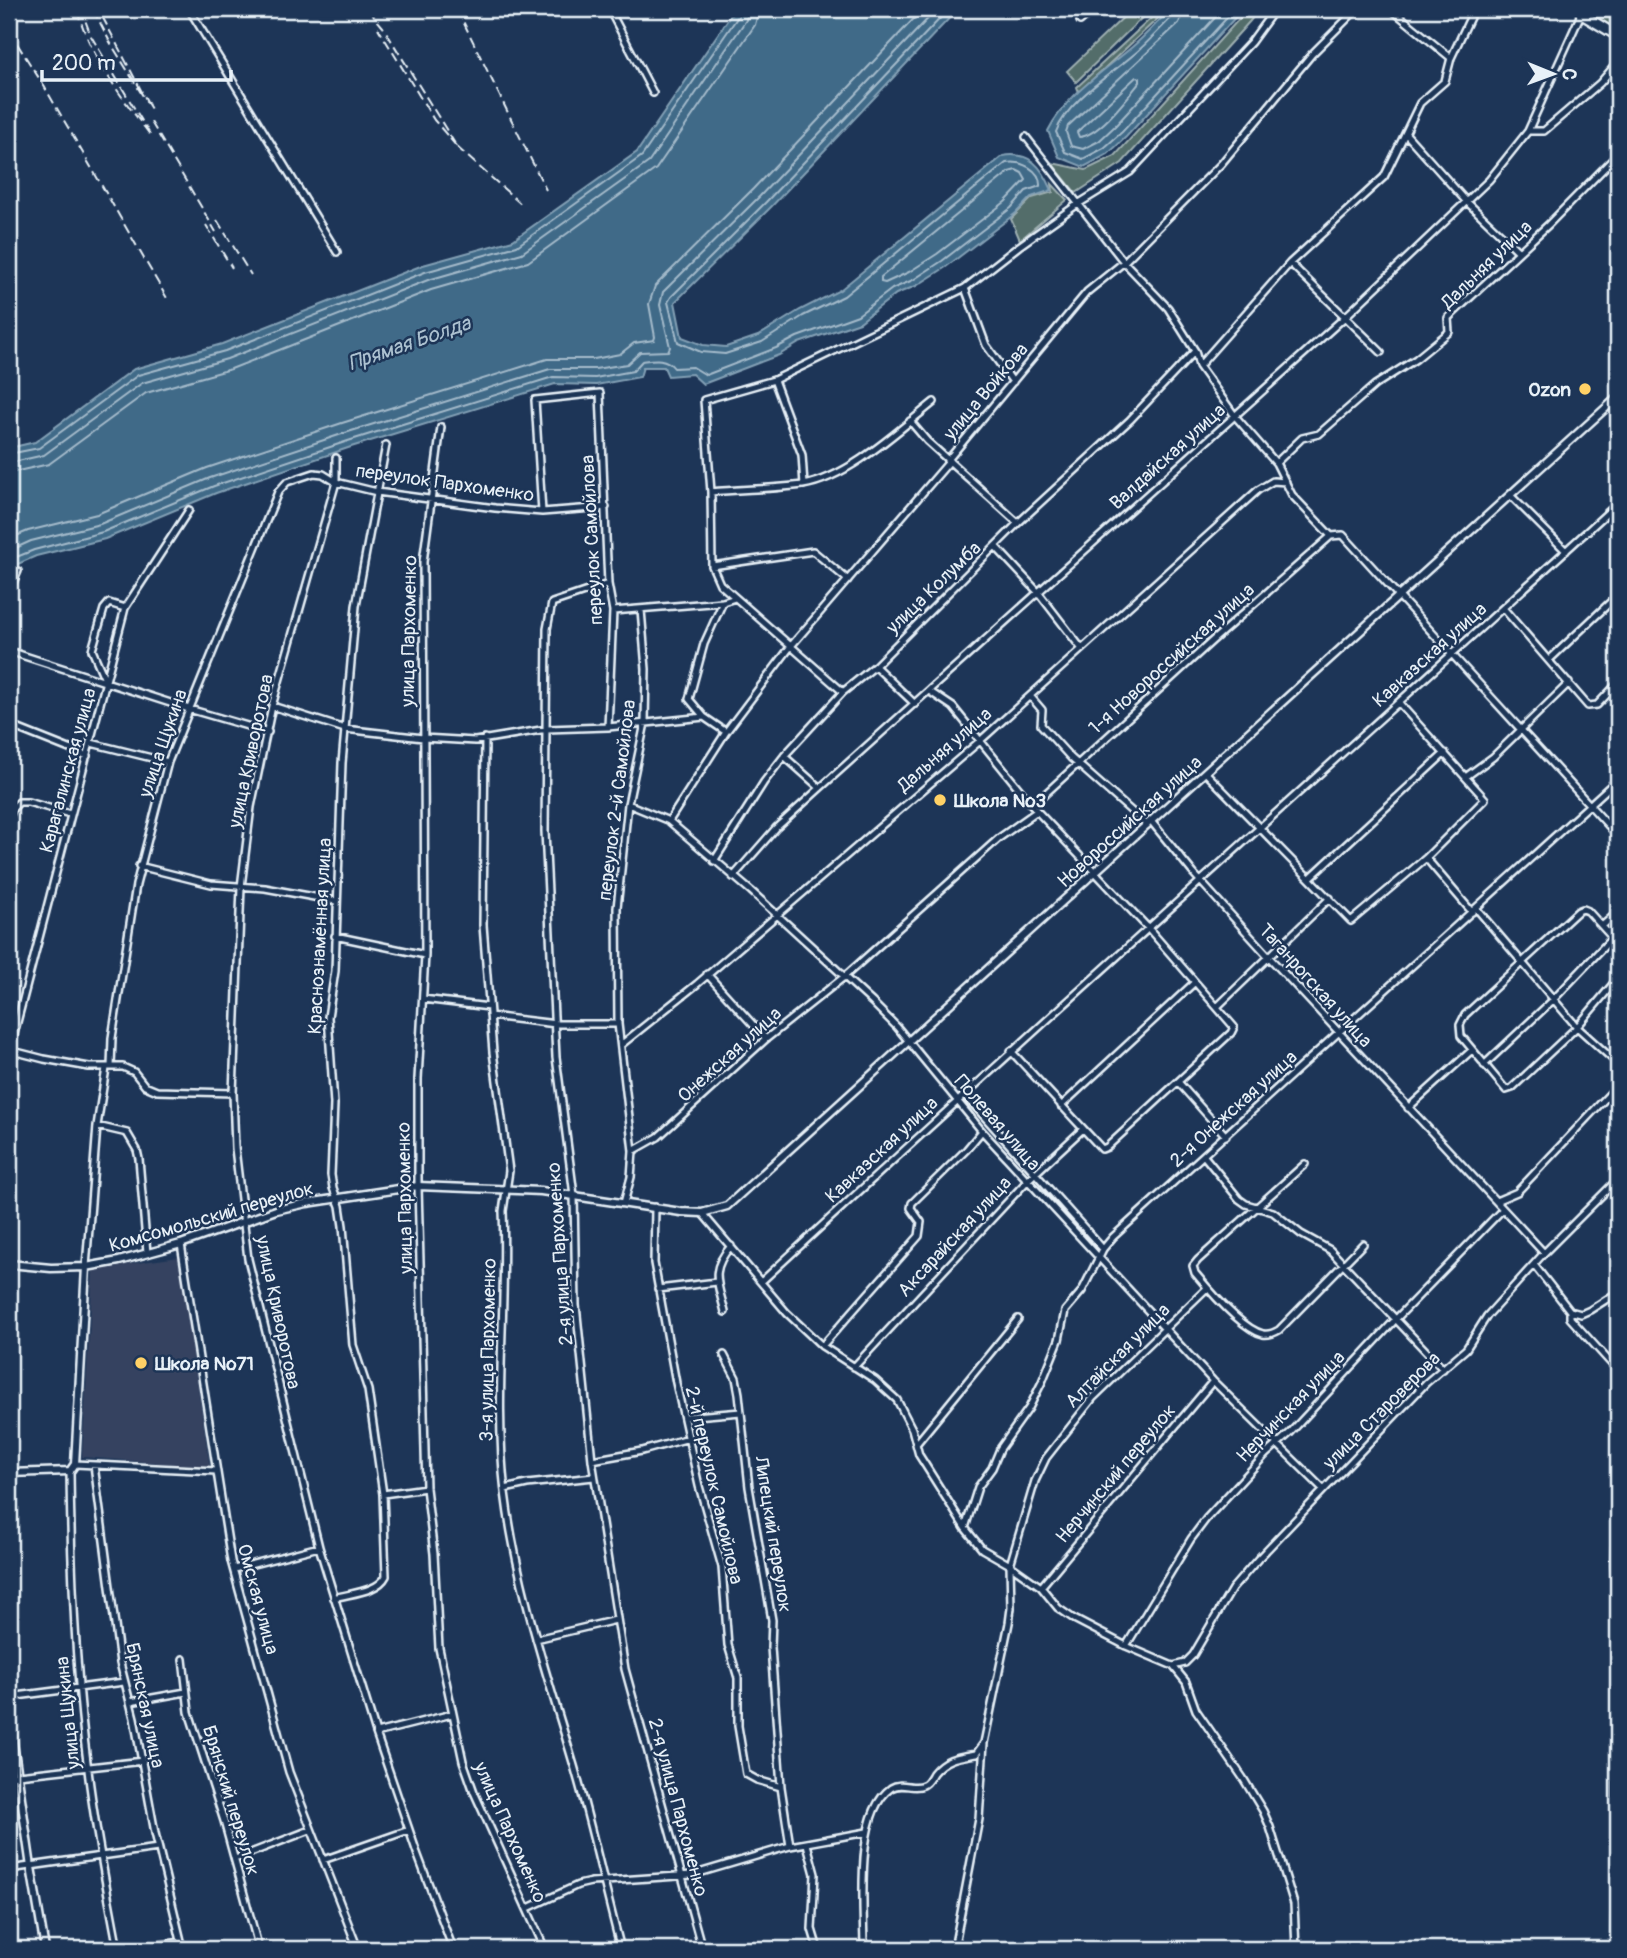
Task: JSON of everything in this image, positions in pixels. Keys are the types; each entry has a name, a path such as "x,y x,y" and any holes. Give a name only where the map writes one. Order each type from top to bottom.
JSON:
{"main road":[{"path":"1582,12 1618,36"}],"street":[{"path":"188,9 337,252"},
{"path":"609,9 653,93"},
{"path":"1080,22 1094,9"},
{"path":"843,692 720,584 712,566 711,492 704,400 774,380 965,288 1078,204 1130,172 1251,42 1275,9"},
{"name":"улица Войкова","path":"669,821 726,732 791,646 947,463 1087,292 1124,262 1221,164 1312,54 1357,9"},
{"path":"1391,9 1451,58"},
{"path":"1199,366 1290,263 1384,177 1420,103 1445,82 1451,58 1474,9"},
{"name":"Валдайская улица","path":"733,877 776,828 1345,317 1489,180 1528,131 1582,12"},
{"path":"1528,131 1545,131 1600,83 1618,62"},
{"path":"1406,134 1466,201 1519,252"},
{"path":"1026,137 1124,262 1168,308 1195,351 1199,366 1235,416 1276,463 1292,495 1331,536 1343,535 1401,595 1618,836"},
{"name":"Дальняя улица","path":"1276,463 1302,438 1319,434 1375,385 1416,359 1449,332 1448,317 1519,252 1618,154"},
{"path":"1290,263 1381,352"},
{"path":"965,288 986,345 1013,382"},
{"name":"улица Колумба","path":"714,860 764,782 784,756 843,692 875,666 1018,523 1130,420 1195,351"},
{"path":"774,380 802,455 804,485"},
{"name":"переулок Самойлова","path":"542,512 536,400 600,393 608,584 613,611 608,727"},
{"name":"Новороссийская улица","path":"637,1205 702,1213 717,1210 737,1199 1618,397"},
{"path":"711,492 804,485 838,472 873,451 934,402"},
{"path":"910,421 947,461 1018,523"},
{"name":"улица Пархоменко","path":"441,427 423,562 425,955 418,1079 418,1186 426,1488 434,1554 439,1648 463,1761 474,1792 545,1949"},
{"name":"Краснознамённая улица","path":"334,1598 375,1587 382,1584 386,1576 383,1494 368,1390 353,1345 343,1226 331,1175 334,1104 328,1017 335,971 345,729 356,606 386,445"},
{"name":"улица Криворотова","path":"336,458 336,482 272,706 251,807 241,887 233,1093 236,1148 248,1259 319,1547 376,1733 453,1949"},
{"name":"переулок Пархоменко","path":"323,474 336,482 377,492 432,500 542,512 606,507"},
{"name":"улица Щукина","path":"75,1464 97,1126 139,866 168,762 278,492 287,482 299,476 323,474"},
{"name":"Дальняя улица","path":"622,1044 981,740 1258,490 1273,481 1286,482"},
{"path":"1511,496 1566,551"},
{"name":"Кавказская улица","path":"761,1282 957,1100 1618,503"},
{"name":"Карагалинская улица","path":"9,1051 125,608 189,510"},
{"name":"1-я Новороссийская улица","path":"1033,805 1331,536"},
{"path":"996,547 1038,592 1081,648"},
{"path":"712,566 813,551 848,580"},
{"path":"9,592 18,571"},
{"name":"2-я улица Пархоменко","path":"608,584 552,603 547,629 545,831 556,1057 574,1195 576,1305 592,1460 616,1620 625,1669 702,1949"},
{"path":"1549,660 1618,595"},
{"path":"613,611 723,602 735,598"},
{"path":"723,602 704,645 689,699 704,718 726,732"},
{"path":"106,683 92,650 104,609 109,603 125,608"},
{"path":"1503,608 1588,706 1592,707 1618,683"},
{"name":"переулок 2-й Самойлова","path":"624,1203 631,1177 633,1151 618,1024 617,908 628,804 645,723 646,669 641,610"},
{"path":"9,651 268,732"},
{"path":"875,666 915,704"},
{"path":"1467,776 1493,757 1569,683"},
{"path":"929,691 953,708 1037,811 1149,929 1234,1027 1179,1083 1102,1149 1011,1051"},
{"name":"Таганрогская улица","path":"1030,696 1042,710 1041,725 1071,758 1149,823 1269,957 1544,1253"},
{"path":"1206,773 1351,921 1426,858 1485,799 1399,703"},
{"path":"272,706 345,729 475,741 547,729 608,727 704,718"},
{"path":"9,725 87,756"},
{"name":"3-я улица Пархоменко","path":"485,738 483,925 489,1007 509,1171 503,1210 501,1449 508,1519 536,1639 573,1761 621,1949"},
{"path":"91,743 168,762"},
{"path":"1310,878 1445,753"},
{"path":"784,756 820,788"},
{"name":"2-я Онежская улица","path":"965,1528 978,1487 1042,1382 1059,1340 1065,1311 1082,1291 1102,1249 1618,779"},
{"path":"9,818 19,802 70,814"},
{"name":"Полевая улица","path":"628,804 669,821 751,891 878,1009 909,1041 982,1131 1213,1381 1323,1489"},
{"path":"844,977 999,838 1037,811"},
{"path":"1426,858 1522,962 1577,1027 1618,1064"},
{"path":"139,866 211,884 265,888 336,901"},
{"path":"1218,1006 1330,898"},
{"path":"1618,944 1588,911 1578,911 1465,1015 1460,1025 1461,1036 1506,1090 1512,1088 1577,1027 1618,978"},
{"path":"1602,926 1618,912"},
{"path":"335,936 425,955"},
{"path":"1483,1065 1553,1000 1612,938"},
{"path":"707,974 766,1039"},
{"name":"Онежская улица","path":"633,1151 658,1137 766,1039 844,977"},
{"path":"1060,1106 1195,982"},
{"path":"423,999 489,1007"},
{"path":"490,1016 555,1024 618,1024"},
{"path":"1408,1108 1472,1050"},
{"path":"9,1051 108,1068 123,1067 134,1072 145,1086 157,1091 233,1093"},
{"path":"1179,1083 1226,1136"},
{"path":"1496,1201 1517,1192 1618,1085"},
{"path":"964,1094 1102,1249"},
{"path":"97,1126 127,1133 137,1150 147,1253"},
{"name":"Аксарайская улица","path":"854,1367 1028,1180 1082,1130"},
{"path":"822,1346 919,1236 921,1222 911,1208 912,1203 982,1131"},
{"path":"1204,1156 1239,1199 1254,1207 1273,1212 1301,1234 1323,1245 1345,1264 1443,1369"},
{"path":"1305,1164 1254,1207 1193,1266 1195,1273 1207,1288 1248,1325 1263,1334 1272,1334 1363,1244"},
{"name":"улица Староверова","path":"1173,1666 1185,1663 1193,1655 1232,1589 1323,1489 1466,1349 1488,1316 1544,1253 1618,1179"},
{"name":"Комсомольский переулок","path":"9,1264 51,1268 86,1267 181,1244 276,1210 336,1197 418,1186 574,1195 637,1205"},
{"name":"2-й переулок Самойлова","path":"655,1207 654,1263 658,1289 699,1486 722,1567 728,1645 738,1678 738,1726 742,1760 746,1774 781,1787"},
{"name":"Нерчинская улица","path":"1126,1646 1191,1539 1238,1483 1503,1209"},
{"path":"702,1213 787,1313 822,1346 880,1384 897,1401 912,1429 919,1455 965,1528 982,1549 1041,1587 1058,1608 1074,1619 1173,1666 1186,1682 1196,1710 1243,1778 1267,1819 1294,1904 1296,1949"},
{"name":"Омская улица","path":"181,1244 215,1471 234,1569 289,1772 358,1949"},
{"path":"725,1312 717,1282 717,1268 719,1259 731,1246"},
{"path":"1535,1266 1570,1311 1581,1314 1617,1292"},
{"path":"658,1289 717,1282"},
{"name":"Алтайская улица","path":"954,1949 979,1819 984,1743 1012,1608 1010,1565 1028,1502 1046,1458 1093,1398 1207,1288"},
{"path":"1570,1311 1570,1318 1618,1371"},
{"path":"917,1443 1018,1319"},
{"name":"Липецкий переулок","path":"724,1355 736,1378 749,1487 772,1620 771,1647 781,1787 790,1846"},
{"name":"Нерчинский переулок","path":"1041,1587 1213,1381"},
{"path":"684,1417 741,1412"},
{"path":"592,1460 642,1451 688,1438"},
{"path":"9,1473 70,1471 75,1464 215,1471"},
{"name":"Брянская улица","path":"94,1465 124,1682 143,1761 158,1848 183,1949"},
{"name":"улица Щукина","path":"70,1471 72,1579 88,1768 118,1949"},
{"path":"505,1489 594,1477"},
{"path":"1618,1485 1614,1564 1618,1632"},
{"path":"383,1494 426,1488"},
{"path":"234,1569 319,1547"},
{"path":"536,1639 616,1620"},
{"path":"1614,1949 1618,1642"},
{"name":"Брянский переулок","path":"183,1659 186,1692 196,1736 235,1859 259,1949"},
{"path":"9,1697 124,1682"},
{"path":"130,1702 186,1692"},
{"path":"376,1733 452,1714"},
{"path":"9,1715 45,1949"},
{"path":"864,1949 864,1865 867,1832 874,1811 890,1789 899,1785 919,1787 926,1784 944,1762 976,1754 984,1743"},
{"path":"9,1776 143,1761"},
{"path":"235,1859 310,1830"},
{"path":"323,1860 409,1830"},
{"path":"528,1908 578,1885 710,1871 790,1846 867,1832"},
{"path":"807,1844 815,1874 813,1929 818,1949"},
{"path":"9,1869 158,1848"},
{"path":"132,1949 181,1942"}],"shaded area":[{"name":"Школа №71","path":"179,1257 210,1467 82,1457 93,1269"}],"green space":[{"path":"1132,9 1151,9 1076,82 1067,71"},
{"path":"1161,9 1168,9 1079,92 1077,87"},
{"path":"1248,9 1259,9 1122,163 1076,193 1052,163 1086,170 1115,156"},
{"path":"1595,9 1610,17 1618,32 1593,14"},
{"path":"1052,184 1067,200 1020,240 1011,219 1032,198 1053,192"}],"water":[{"name":"Прямая Болда","path":"735,9 958,9 771,207 675,302 682,337 703,345 726,347 758,336 800,310 840,290 1003,156 1021,156 1034,162 1052,190 1031,197 1016,213 946,267 916,286 896,294 860,322 799,343 779,355 703,384 692,374 668,376 664,367 643,367 640,377 596,385 555,384 351,447 216,493 105,539 36,556 9,568 9,448 35,442 134,369 222,344 423,265 513,240 637,152"},
{"path":"1171,9 1243,9 1108,154 1084,167 1059,157 1048,131 1065,106"}],"railway":[{"path":"77,9 98,60 151,136 91,36 81,9"},
{"path":"93,9 151,109 103,18"},
{"path":"368,9 383,27 457,147 434,120 378,28"},
{"path":"457,9 546,190"},
{"path":"9,31 44,86 168,300"},
{"path":"151,122 216,232"},
{"path":"457,147 522,205"},
{"path":"217,220 251,275"},
{"path":"206,225 232,268"}],"place":[{"name":"Ozon","path":"1585,389"},
{"name":"Школа №3","path":"940,800"},
{"name":"Школа №71","path":"141,1363"}]}
